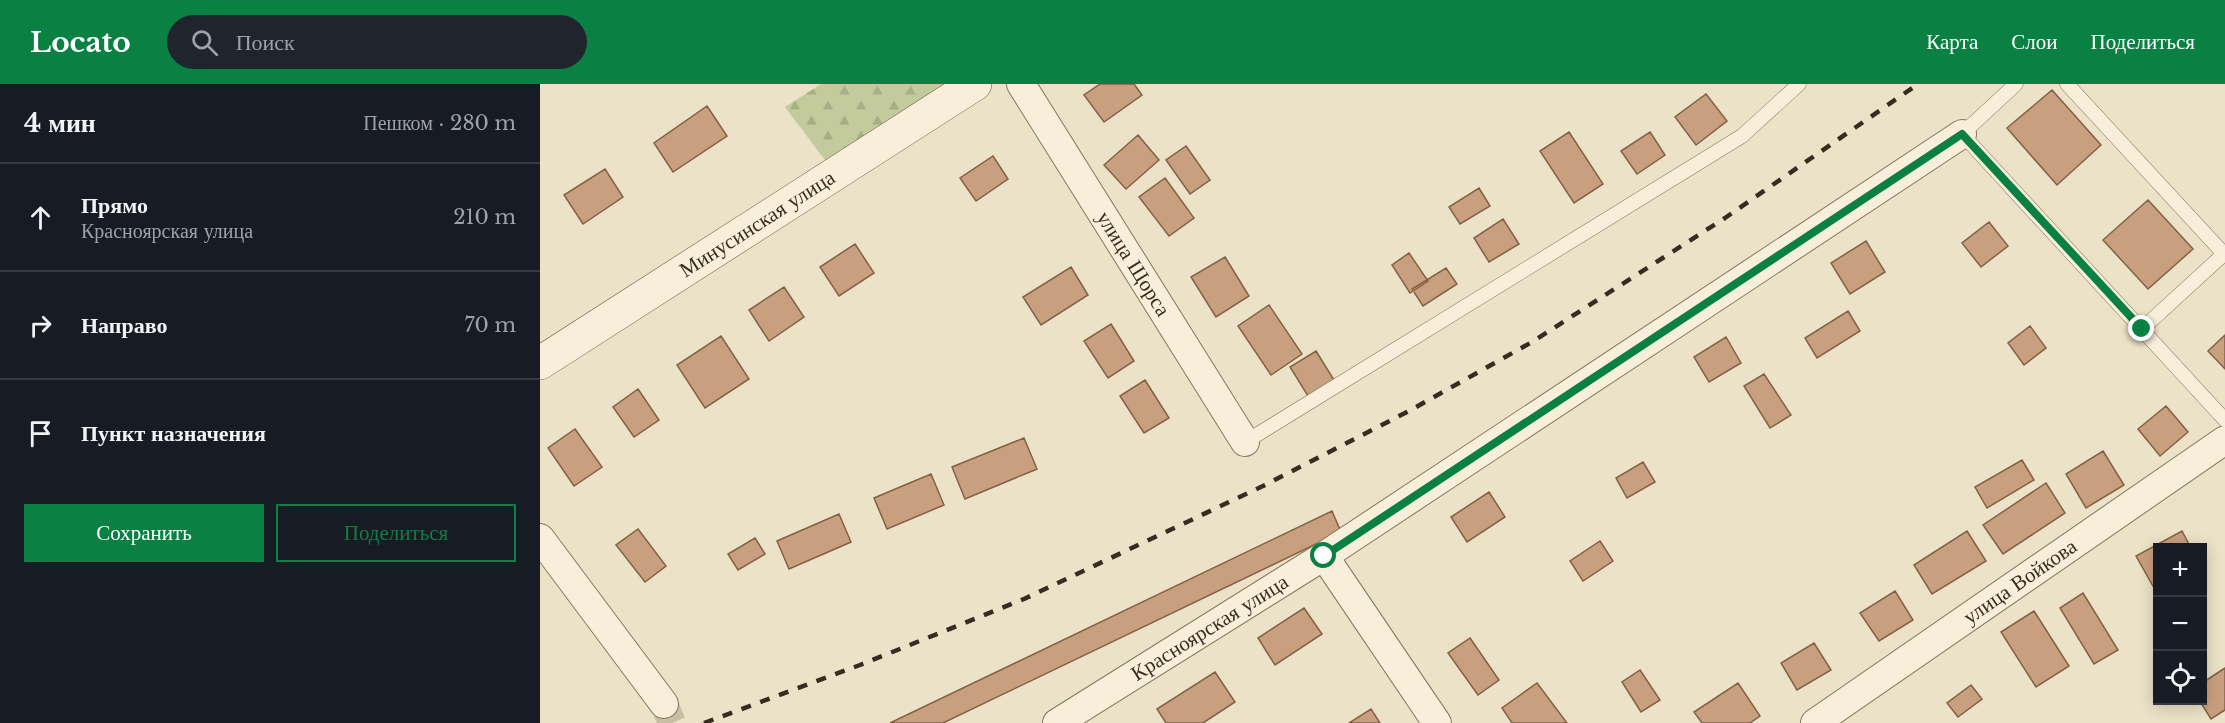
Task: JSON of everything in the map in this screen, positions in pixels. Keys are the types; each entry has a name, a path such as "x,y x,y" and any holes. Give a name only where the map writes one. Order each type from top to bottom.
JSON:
{"street":[{"name":"Минусинская улица","path":"540,363 975,84"},
{"name":"улица Щорса","path":"1020,84 1245,442"},
{"name":"Красноярская улица","path":"1057,723 1324,556 1962,134"},
{"name":"улица Войкова","path":"1815,723 2225,440"},
{"path":"540,538 664,704"},
{"path":"1324,556 1437,723"}],"lane":[{"path":"1245,442 1742,136 1799,84"},
{"path":"2016,84 1962,134 2225,420"},
{"path":"2067,84 2225,254 2142,329"}],"green space":[{"path":"821,84 951,84 828,164 785,107"}],"building":[{"path":"1100,84 1134,84 1142,95 1104,122 1084,95"},
{"path":"2052,90 2101,145 2057,185 2007,128"},
{"path":"1706,94 1727,121 1696,145 1675,117"},
{"path":"707,106 727,136 673,172 654,143"},
{"path":"1569,132 1603,184 1574,203 1540,151"},
{"path":"1650,132 1665,155 1637,174 1621,151"},
{"path":"1138,135 1159,160 1126,189 1104,165"},
{"path":"1186,146 1210,180 1190,194 1166,160"},
{"path":"993,156 1008,179 976,201 960,178"},
{"path":"605,169 623,197 583,224 564,195"},
{"path":"1165,178 1194,218 1169,236 1139,197"},
{"path":"1479,188 1490,206 1460,224 1449,207"},
{"path":"2148,200 2193,249 2148,289 2103,240"},
{"path":"1503,219 1519,244 1489,262 1474,238"},
{"path":"1989,222 2008,246 1981,267 1962,243"},
{"path":"1866,241 1885,272 1850,294 1831,263"},
{"path":"855,244 874,273 839,296 820,267"},
{"path":"1409,253 1428,281 1410,293 1392,265"},
{"path":"1225,257 1249,296 1216,317 1191,277"},
{"path":"1071,267 1088,295 1041,325 1023,297"},
{"path":"1446,268 1457,284 1423,306 1412,289"},
{"path":"784,287 804,317 769,341 749,310"},
{"path":"1269,305 1302,354 1271,375 1238,326"},
{"path":"1848,311 1860,331 1817,358 1805,338"},
{"path":"1111,324 1134,361 1108,378 1084,341"},
{"path":"2030,326 2046,348 2024,365 2008,343"},
{"path":"2225,335 2225,369 2208,351"},
{"path":"721,336 749,379 705,408 677,365"},
{"path":"1726,337 1741,363 1709,382 1694,357"},
{"path":"1316,351 1334,380 1308,396 1290,367"},
{"path":"1764,374 1791,415 1770,428 1744,386"},
{"path":"1145,380 1169,418 1144,433 1120,396"},
{"path":"638,389 659,420 634,437 613,407"},
{"path":"2166,406 2188,432 2160,456 2138,429"},
{"path":"575,429 602,467 574,486 548,448"},
{"path":"1024,438 1037,469 965,499 952,467"},
{"path":"2103,451 2124,485 2086,508 2066,474"},
{"path":"2022,460 2034,480 1987,508 1975,487"},
{"path":"1643,462 1655,482 1627,498 1616,478"},
{"path":"931,474 944,505 887,529 874,498"},
{"path":"2046,483 2065,513 2003,554 1983,525"},
{"path":"1489,492 1505,517 1467,542 1451,517"},
{"path":"1332,511 1341,532 943,723 890,723"},
{"path":"839,514 851,542 789,569 777,541"},
{"path":"638,529 666,566 645,582 616,545"},
{"path":"1967,531 1986,561 1932,594 1914,565"},
{"path":"2182,531 2188,543 2160,543"},
{"path":"755,538 765,554 738,570 728,554"},
{"path":"1600,541 1613,561 1583,581 1570,561"},
{"path":"2153,547 2153,586 2136,556"},
{"path":"1895,591 1913,620 1879,641 1860,613"},
{"path":"2083,593 2118,650 2094,664 2060,608"},
{"path":"1304,608 1322,634 1275,665 1258,638"},
{"path":"2034,611 2069,666 2036,687 2001,632"},
{"path":"1470,638 1499,680 1478,695 1448,653"},
{"path":"1814,643 1831,670 1797,690 1781,663"},
{"path":"2225,668 2225,710 2211,719 2202,705 2207,705 2207,680"},
{"path":"1640,670 1660,700 1641,712 1622,682"},
{"path":"1215,672 1235,702 1203,723 1166,723 1157,709"},
{"path":"1537,683 1567,723 1512,723 1502,708"},
{"path":"1738,683 1760,716 1750,723 1702,723 1694,712"},
{"path":"1971,685 1982,699 1958,717 1947,703"},
{"path":"1371,709 1380,723 1349,723"}],"tunnel":[{"path":"664,704 672,723"}],"railway":[{"path":"704,723 860,665 1024,599 1263,486 1409,411 1532,342 1725,218 1918,84"}],"route":[{"path":"1324,556 1962,134 2142,329"}]}
